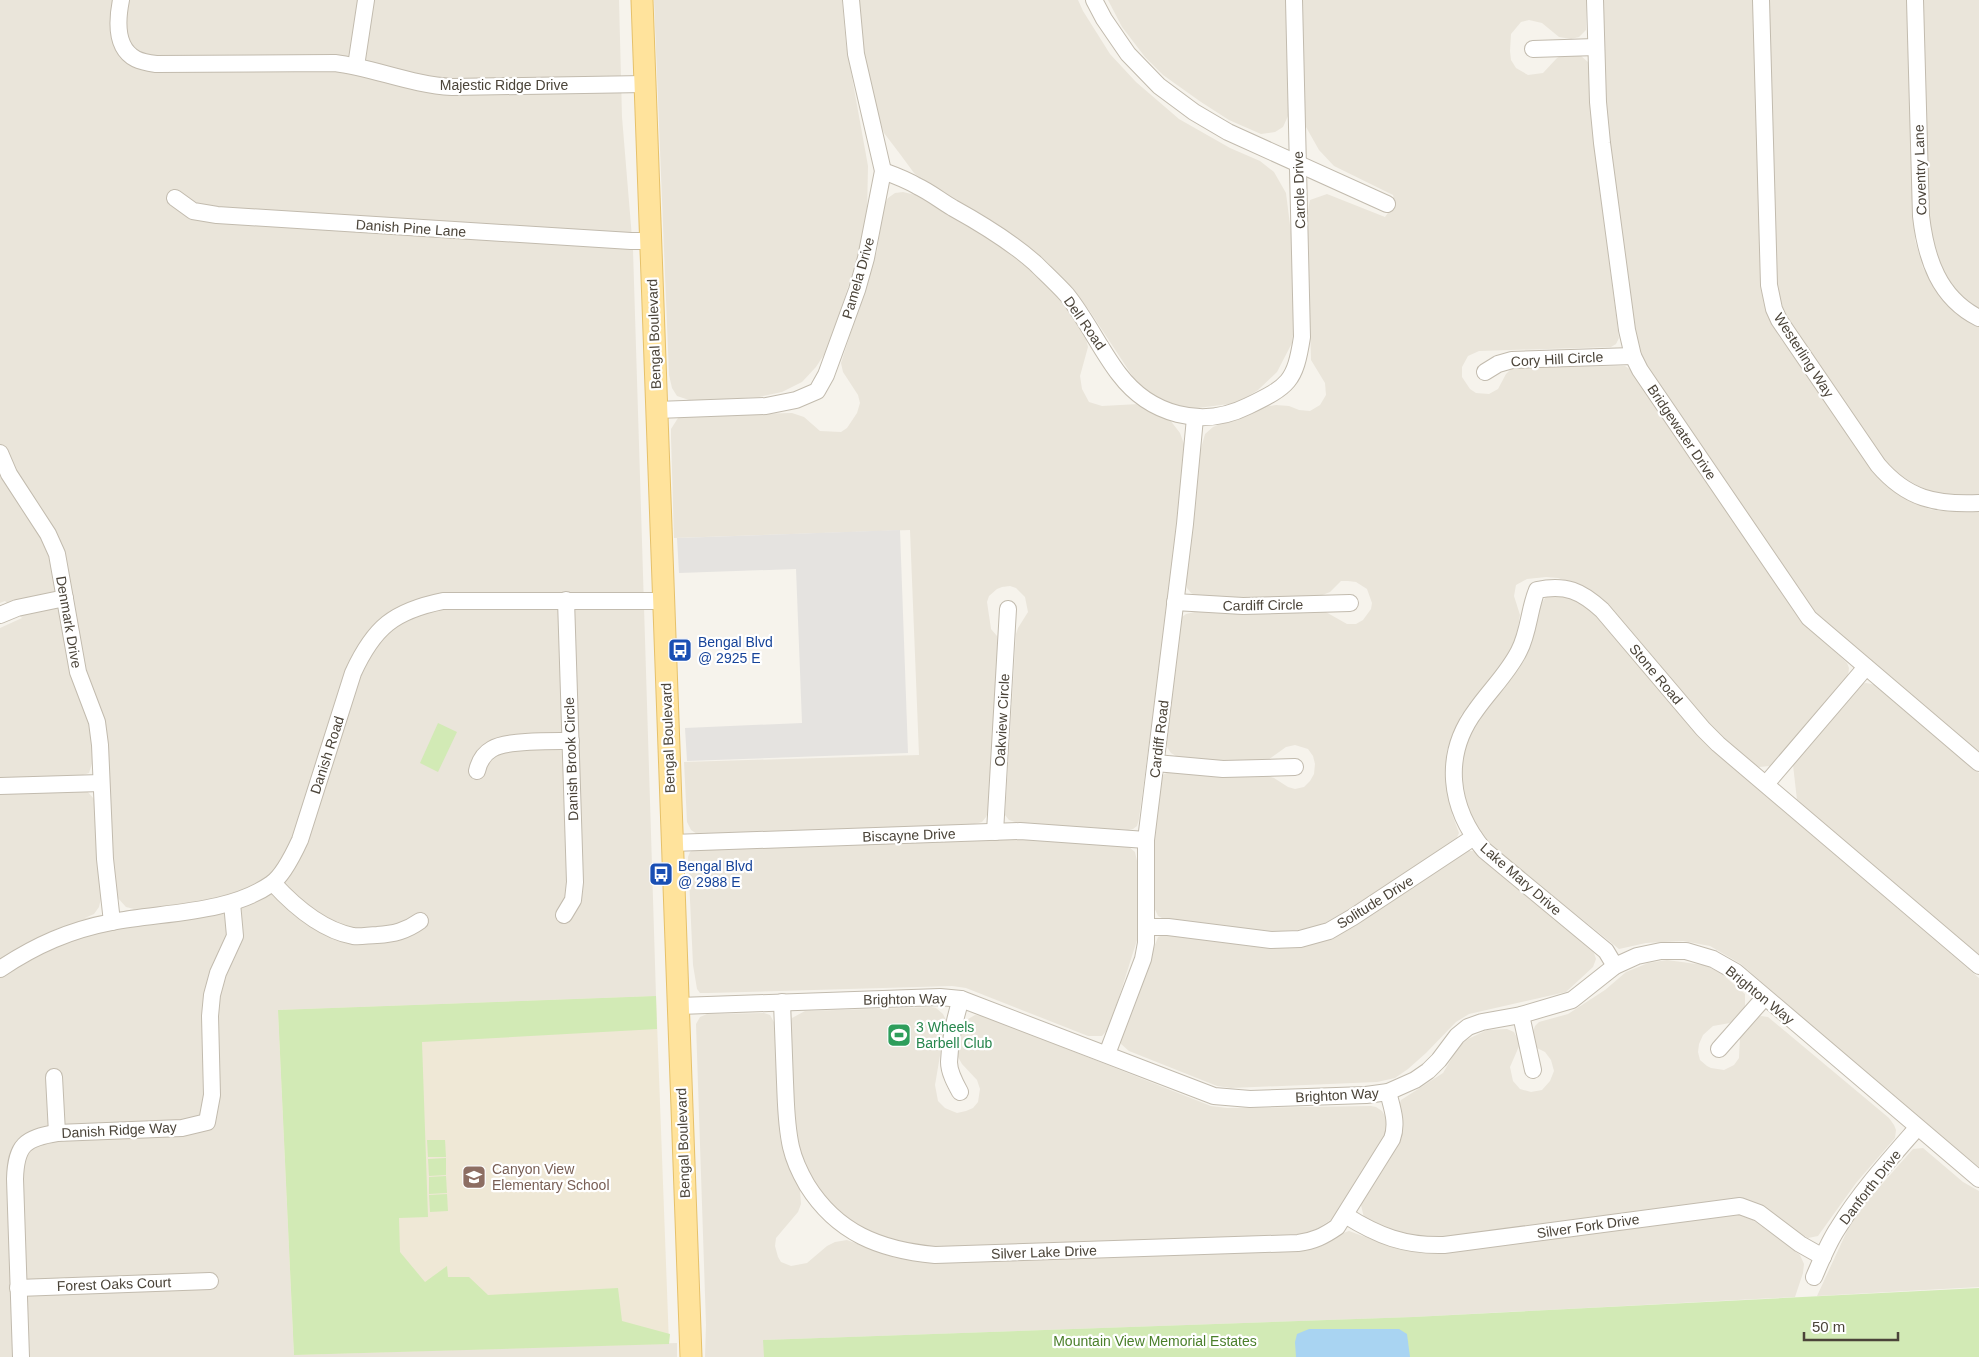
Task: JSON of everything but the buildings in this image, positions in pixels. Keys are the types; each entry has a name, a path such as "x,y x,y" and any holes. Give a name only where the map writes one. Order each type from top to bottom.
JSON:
{"main road":[{"name":"Bengal Boulevard","path":"642,0 691,1357"}],"street":[{"name":"Majestic Ridge Drive","path":"122,0 118,29 124,50 136,59 156,64 216,65 312,62 356,66 437,86 452,87 644,84"},
{"path":"356,66 366,0"},
{"name":"Pamela Drive","path":"657,410 766,406 796,400 817,391 834,356 872,234 882,171 856,54 851,0"},
{"path":"1094,0 1104,19 1128,54 1159,86 1194,112 1228,132 1298,163 1330,180 1387,204"},
{"name":"Carole Drive","path":"1291,379 1299,359 1303,315 1294,0"},
{"name":"Bridgewater Drive","path":"1595,0 1602,143 1627,330 1633,356 1640,370 1800,607 1820,628 1979,763"},
{"name":"Westerling Way","path":"1761,0 1769,285 1774,308 1779,320 1878,465 1889,478 1902,488 1931,501 1947,504 1979,503"},
{"name":"Coventry Lane","path":"1915,0 1923,237 1928,258 1936,276 1962,308 1979,318"},
{"path":"1533,49 1596,47"},
{"name":"Dell Road","path":"882,171 916,185 1005,239 1034,262 1067,295 1120,375 1142,397 1177,414 1195,418 1218,416 1239,410 1276,392 1291,379"},
{"name":"Danish Pine Lane","path":"175,198 193,211 216,216 622,241 651,241"},
{"name":"Cory Hill Circle","path":"1485,372 1498,364 1512,360 1633,356"},
{"name":"Cardiff Road","path":"1107,1054 1143,959 1147,927 1146,840 1195,418"},
{"name":"Denmark Drive","path":"0,454 19,491 51,540 57,554 78,672 97,722 100,745 105,859 112,922"},
{"name":"Stone Road","path":"1537,590 1553,587 1570,589 1588,597 1602,610 1703,729 1718,744 1979,966"},
{"name":"Lake Mary Drive","path":"1537,590 1531,604 1528,627 1520,650 1507,671 1475,711 1463,731 1456,751 1453,770 1454,788 1458,806 1474,837 1484,850 1606,951 1614,966"},
{"path":"0,615 17,608 65,598"},
{"name":"Danish Brook Circle","path":"564,915 573,900 575,882 566,600"},
{"name":"Danish Road","path":"0,969 46,941 76,930 112,922 232,903 253,895 273,883 291,858 300,840 353,673 363,651 380,629 406,611 443,601 664,601"},
{"name":"Cardiff Circle","path":"1175,602 1243,606 1350,603"},
{"name":"Oakview Circle","path":"995,832 1008,609"},
{"path":"1766,784 1866,667"},
{"path":"477,771 480,759 492,748 507,744 571,741"},
{"path":"1156,762 1222,769 1295,767"},
{"path":"0,786 101,782"},
{"name":"Biscayne Drive","path":"672,843 995,832 1049,832 1146,840"},
{"name":"Solitude Drive","path":"1147,927 1168,927 1271,940 1300,939 1329,931 1354,917 1474,837"},
{"path":"273,883 285,896 315,920 341,933 356,936 393,934 409,929 420,921"},
{"name":"Danish Ridge Way","path":"21,1357 15,1166 18,1154 25,1143 38,1136 57,1133 182,1128 207,1122 212,1095 210,1016 212,994 218,973 235,936 232,903"},
{"name":"Brighton Way","path":"679,1006 940,997 961,998 1214,1096 1232,1099 1366,1095 1388,1092 1415,1080 1439,1060 1457,1036 1468,1027 1482,1022 1521,1015 1572,1000 1614,966 1637,956 1661,951 1686,952 1713,959 1736,972 1764,998 1979,1179"},
{"path":"960,1092 953,1079 949,1063 956,1015 961,998"},
{"path":"1719,1049 1764,998"},
{"name":"Silver Lake Drive","path":"782,1002 786,1121 791,1148 800,1173 814,1196 830,1214 854,1233 880,1245 907,1253 935,1255 1313,1241 1326,1235 1345,1216 1392,1139 1395,1131 1395,1122 1388,1092"},
{"path":"1521,1015 1533,1070"},
{"path":"54,1077 57,1133"},
{"name":"Danforth Drive","path":"1814,1277 1837,1230 1863,1191 1917,1128"},
{"name":"Silver Fork Drive","path":"1345,1216 1360,1225 1395,1240 1427,1246 1740,1206 1759,1213 1800,1244 1823,1256"},
{"name":"Forest Oaks Court","path":"18,1288 210,1281"}],"shaded area":[{"path":"0,0 619,0 622,117 633,250 656,996 278,1010 294,1355 677,1343 677,1357 0,1357 0,793 87,791 94,799 101,898 99,907 94,914 85,918 134,909 126,907 117,897 89,722 94,757 89,773 80,776 0,779 0,628 22,618 5,601 0,603"},
{"path":"654,0 842,0 846,44 868,166 867,215 861,246 829,347 816,367 802,382 782,392 759,397 692,401 677,396 672,388 669,375"},
{"path":"858,0 1078,0 1110,54 1136,82 1179,119 1230,148 1260,161 1274,172 1286,193 1292,241 1295,317 1292,343 1277,372 1258,390 1237,403 1190,409 1165,402 1148,393 1135,380 1089,310 1059,274 1005,230 930,186 914,173 884,133 869,89 861,43"},
{"path":"1108,0 1286,0 1288,116 1283,127 1275,132 1261,134 1229,120 1163,75 1145,57 1122,27"},
{"path":"1301,0 1586,0 1586,30 1579,37 1571,39 1559,37 1542,23 1529,20 1521,22 1511,34 1510,51 1511,60 1516,68 1528,75 1543,73 1557,58 1565,54 1580,55 1589,63 1593,136 1619,338 1616,344 1611,347 1479,351 1468,356 1462,367 1462,377 1470,389 1476,393 1489,394 1498,389 1506,374 1513,367 1625,366 1631,370 1795,613 1805,625 1847,663 1849,668 1848,676 1770,766 1759,767 1711,726 1635,640 1612,609 1601,599 1576,584 1558,578 1527,579 1516,585 1514,596 1520,615 1513,646 1505,660 1461,715 1447,750 1445,773 1452,814 1459,833 1456,840 1352,908 1327,922 1309,929 1269,932 1164,919 1158,916 1153,905 1153,843 1162,777 1164,774 1172,771 1264,775 1295,789 1304,787 1314,774 1315,764 1313,756 1308,749 1295,745 1286,747 1268,760 1220,762 1176,756 1171,753 1165,744 1182,617 1199,611 1324,611 1347,624 1356,624 1363,620 1371,609 1372,603 1367,589 1356,582 1341,581 1330,592 1320,596 1224,599 1197,596 1187,588 1185,581 1197,463 1205,434 1213,427 1263,407 1289,406 1299,410 1310,411 1320,405 1326,395 1325,383 1311,360 1308,237 1310,200 1327,194 1385,217 1395,203 1393,195 1334,166 1319,150 1306,127"},
{"path":"1602,0 1753,0 1761,287 1764,301 1778,335 1888,487 1905,498 1929,509 1939,511 1979,510 1979,754 1812,612 1641,359 1636,345 1605,110"},
{"path":"1768,0 1908,0 1915,240 1923,268 1931,282 1962,317 1979,327 1979,495 1940,495 1920,487 1893,471 1881,458 1780,306 1777,292"},
{"path":"1922,0 1979,0 1979,311 1955,290 1944,274 1929,232"},
{"path":"903,192 916,195 989,238 1044,281 1057,295 1084,330 1088,347 1080,376 1082,389 1089,402 1102,406 1139,404 1170,420 1180,433 1184,444 1179,514 1139,819 1137,826 1133,829 1018,823 1009,820 1005,815 1016,634 1028,612 1025,597 1016,588 1010,586 997,589 989,596 987,602 991,629 997,636 998,643 988,812 982,822 971,825 697,834 691,830 687,822 684,762 919,755 910,530 674,538 671,438 671,429 678,418 687,416 792,413 804,417 820,431 841,432 847,428 857,413 860,403 858,395 843,372 841,363 877,251 884,205 888,198 895,193"},
{"path":"900,530 908,753 687,761 685,728 802,723 796,569 679,573 677,538"},
{"path":"1552,594 1582,601 1599,617 1679,713 1717,754 1979,978 1979,1167 1879,1085 1741,964 1710,946 1683,941 1646,943 1619,949 1503,856 1488,842 1472,821 1463,796 1461,763 1467,740 1493,700 1523,660 1540,606 1545,598"},
{"path":"1860,684 1876,685 1979,773 1979,957 1797,800 1793,765 1795,760"},
{"path":"1032,838 1128,846 1135,852 1137,861 1138,937 1109,1028 1102,1036 1088,1036 966,988 952,986 708,993 700,993 697,989 693,965 688,857 690,852 698,847"},
{"path":"1464,851 1473,851 1481,855 1594,953 1596,959 1593,967 1566,992 1469,1014 1456,1022 1408,1069 1395,1078 1377,1082 1231,1088 1217,1086 1129,1051 1121,1044 1121,1033 1158,937 1163,935 1260,947 1328,939 1368,917"},
{"path":"1667,960 1704,965 1721,973 1745,994 1745,1007 1730,1023 1713,1026 1703,1035 1698,1052 1700,1060 1707,1066 1724,1070 1734,1065 1739,1058 1740,1037 1744,1029 1753,1020 1761,1016 1768,1017 1889,1118 1894,1125 1896,1130 1895,1138 1856,1183 1818,1236 1808,1238 1739,1199 1434,1238 1416,1237 1388,1230 1364,1218 1361,1205 1363,1199 1397,1145 1402,1132 1398,1108 1401,1100 1443,1073 1459,1046 1468,1039 1487,1030 1507,1029 1514,1032 1520,1044 1510,1067 1513,1081 1520,1089 1531,1092 1542,1090 1550,1081 1554,1071 1551,1060 1545,1052 1537,1048 1534,1042 1532,1034 1535,1026 1539,1022 1568,1014 1605,990 1626,972 1648,963"},
{"name":"Canyon View Elementary School","path":"656,996 669,1344 294,1355 278,1010"},
{"path":"936,1008 943,1014 946,1020 935,1085 938,1101 945,1108 957,1113 973,1108 978,1102 980,1089 977,1080 958,1057 958,1044 963,1022 975,1015 984,1016 1211,1106 1227,1108 1376,1107 1385,1116 1387,1128 1385,1137 1332,1219 1309,1234 924,1248 899,1244 856,1226 828,1203 809,1174 798,1148 793,1120 790,1026 792,1018 805,1011"},
{"path":"764,1013 770,1015 775,1024 780,1138 790,1170 800,1190 801,1204 798,1212 776,1238 775,1246 781,1262 791,1266 807,1263 827,1246 835,1242 847,1240 895,1258 935,1262 1305,1251 1324,1245 1340,1234 1349,1231 1401,1250 1420,1252 1735,1214 1744,1215 1753,1220 1800,1255 1804,1264 1803,1273 1795,1297 1413,1317 764,1340 764,1357 705,1357 706,1325 696,1024 700,1017 707,1014"},
{"path":"1923,1148 1963,1182 1979,1191 1979,1287 1817,1296 1847,1231 1861,1208 1913,1149"}],"green space":[{"path":"438,723 457,732 438,772 420,763"},
{"path":"656,996 657,1029 422,1042 428,1217 399,1218 400,1252 425,1282 447,1266 448,1277 469,1277 488,1295 618,1288 622,1321 670,1334 669,1344 294,1355 278,1010"},
{"path":"427,1140 445,1140 446,1157 428,1157"},
{"path":"446,1158 446,1175 429,1176 428,1159"},
{"path":"446,1176 447,1193 429,1194 429,1177"},
{"path":"447,1194 448,1211 430,1212 429,1195"},
{"name":"Mountain View Memorial Estates","path":"1979,1288 1979,1357 764,1357 763,1340 1413,1317"}],"water":[{"path":"1309,1329 1399,1329 1407,1334 1410,1357 1296,1357 1295,1342 1297,1334"}],"place":[{"name":"Bengal Blvd @ 2925 E","path":"680,650"},
{"name":"Bengal Blvd @ 2988 E","path":"661,874"},
{"name":"3 Wheels Barbell Club","path":"899,1035"},
{"name":"Canyon View Elementary School","path":"474,1177"}]}
